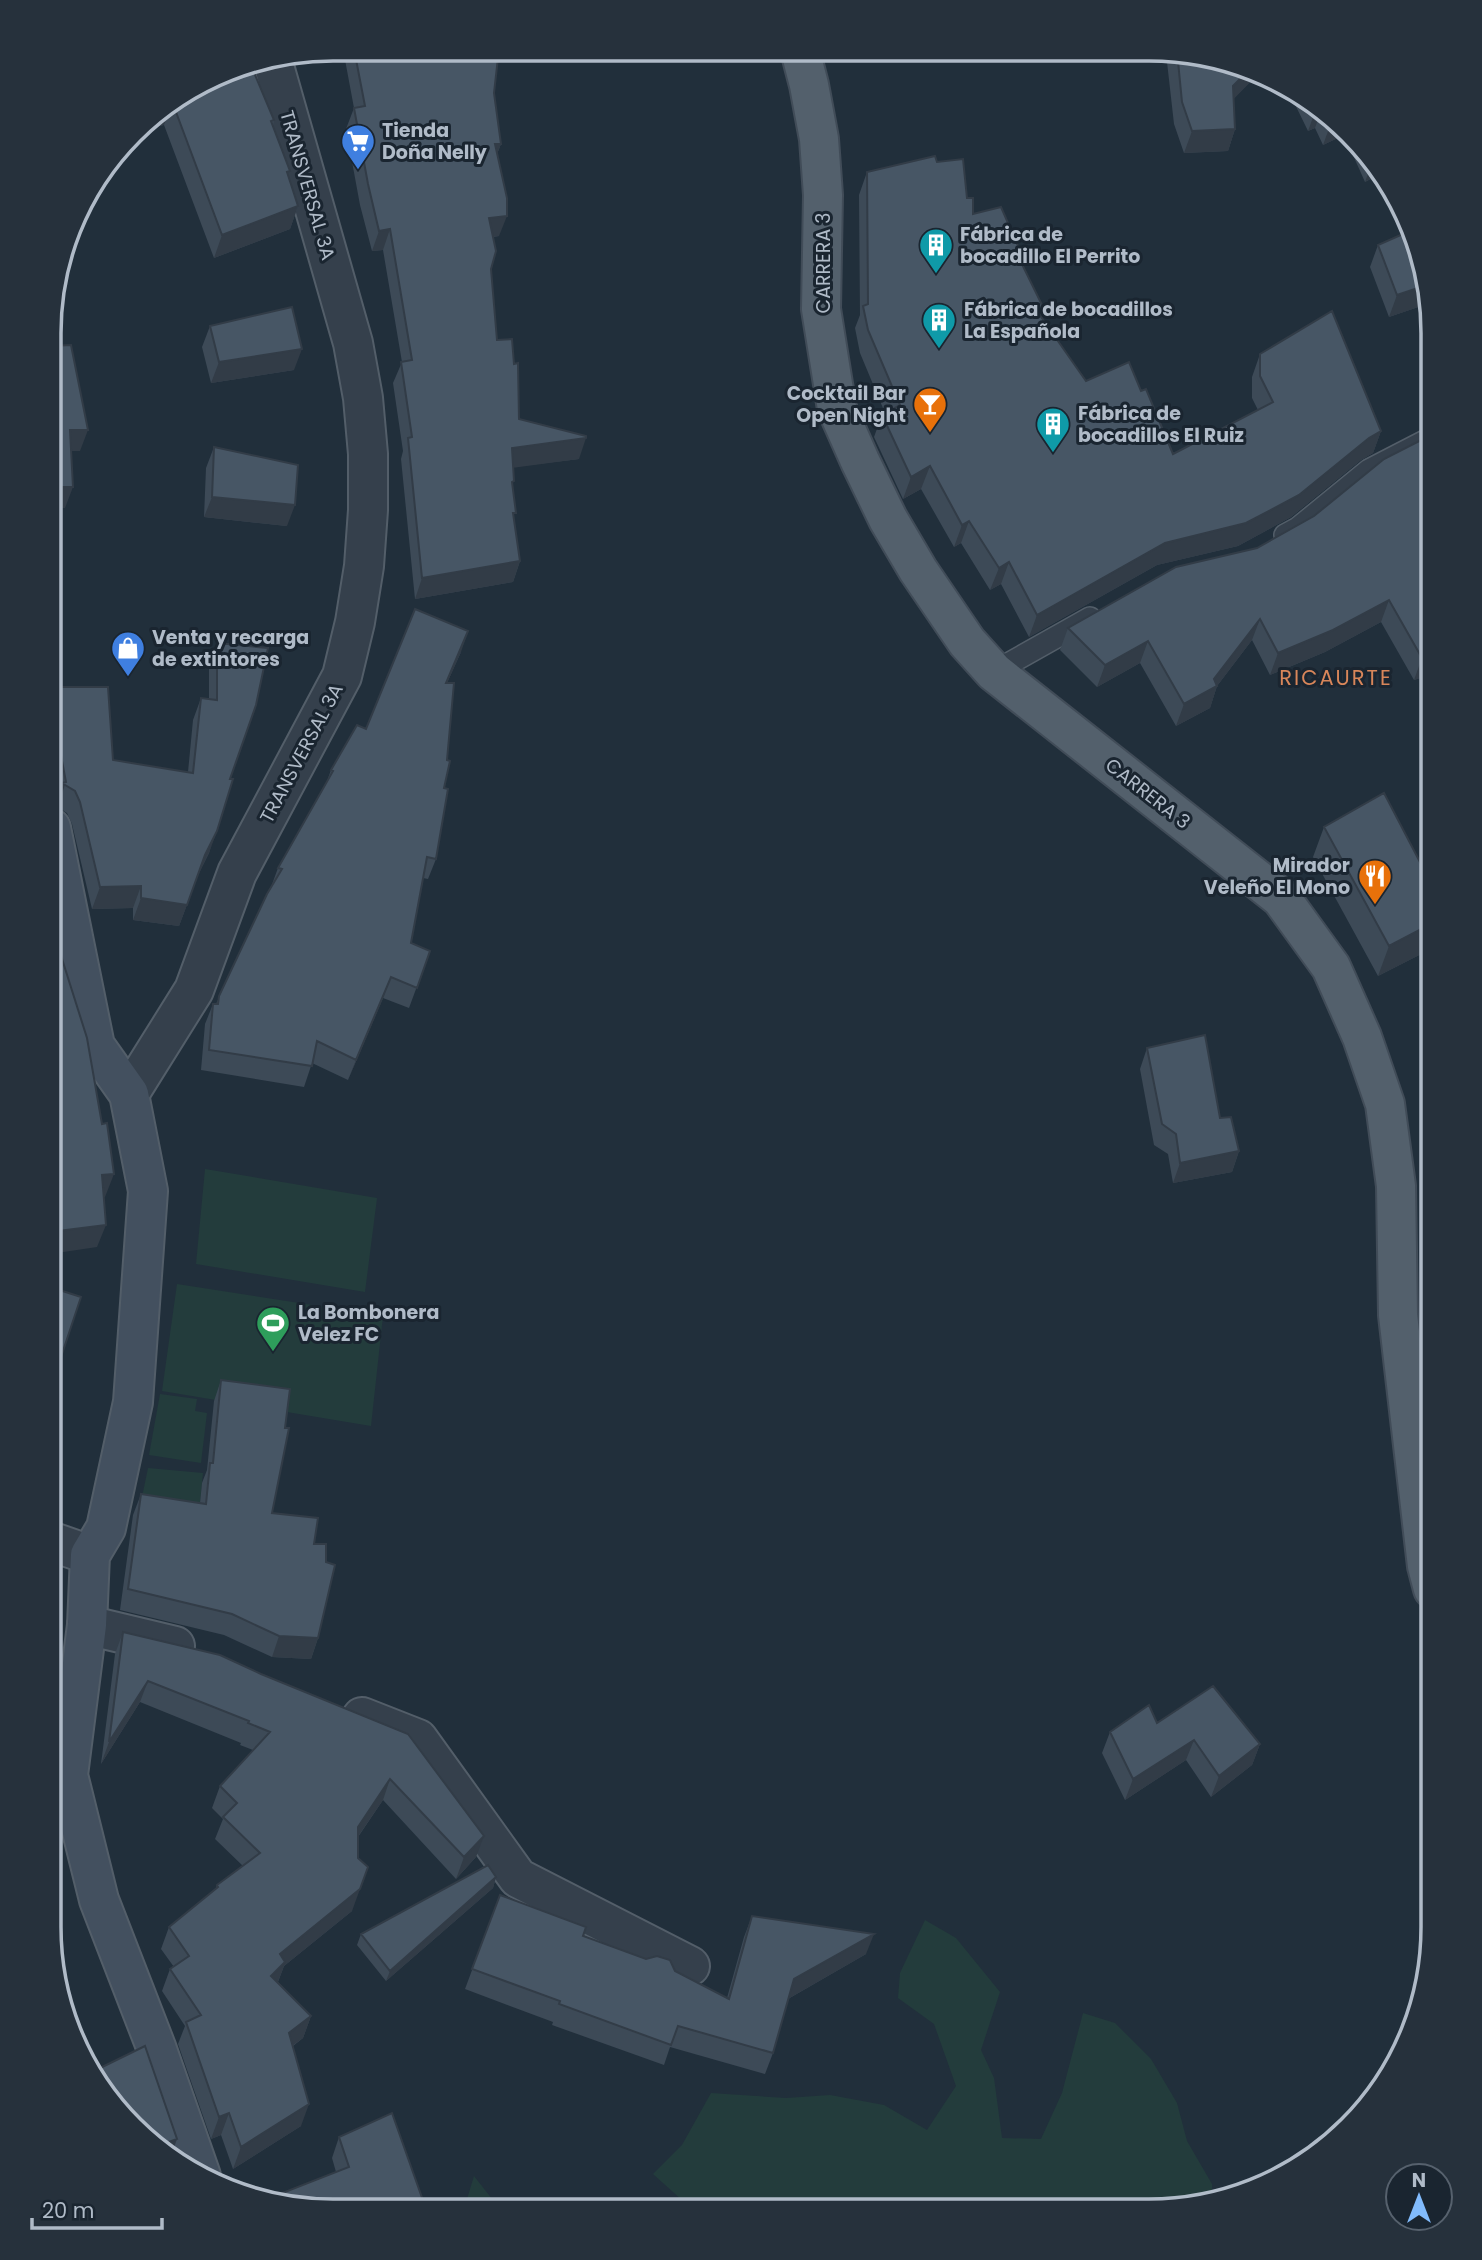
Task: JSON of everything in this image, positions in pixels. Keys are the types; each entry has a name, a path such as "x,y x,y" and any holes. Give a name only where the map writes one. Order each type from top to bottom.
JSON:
{"main road":[{"name":"CARRERA 3","path":"803,61 819,139 823,195 821,309 837,409 865,473 918,570 967,642 994,672 1281,898 1331,967 1362,1037 1385,1104 1396,1185 1398,1315 1421,1504"}],"street":[{"name":"TRANSVERSAL 3A","path":"129,1094 194,990 237,873 342,676 355,622 364,566 368,454 363,398 353,343 274,68"},
{"path":"61,879 94,1046 129,1094 148,1191 133,1402 106,1528 90,1555 87,1625 68,1775 99,1899 156,2047 196,2161"},
{"path":"61,1545 90,1555"},
{"path":"87,1625 206,1653"},
{"path":"334,1705 418,1739 518,1878 690,1966"}],"lane":[{"path":"1265,546 1298,528 1369,470 1421,443"},
{"path":"994,672 1102,611"}],"green space":[{"path":"205,1169 377,1198 365,1292 196,1264"},
{"name":"La Bombonera Velez FC","path":"177,1284 383,1316 371,1426 162,1391"},
{"path":"160,1394 197,1399 195,1411 207,1413 201,1463 149,1455"},
{"path":"148,1468 203,1473 198,1524 138,1516"},
{"path":"925,1920 956,1938 1000,1992 981,2050 994,2078 1002,2138 1041,2139 1062,2093 1083,2013 1115,2023 1151,2059 1177,2103 1187,2141 1212,2184 1212,2191 1149,2199 681,2199 653,2174 682,2145 711,2093 786,2098 830,2095 884,2105 927,2130 956,2086 934,2024 898,1998 900,1973"},
{"path":"474,2176 492,2199 467,2199"}],"building":[{"path":"356,61 498,61 494,93 501,144 495,144 507,198 507,216 489,218 496,251 491,269 497,340 512,339 514,364 518,363 519,419 586,436 512,448 516,513 513,513 520,561 422,578 408,438 412,437 401,362 412,360 390,229 379,231 368,184 354,108 365,106"},
{"path":"1178,63 1202,66 1241,78 1233,86 1235,129 1192,131 1182,102"},
{"path":"254,74 274,120 271,121 290,171 287,172 298,206 222,235 176,111 213,89"},
{"path":"935,156 937,162 963,159 967,198 973,198 973,214 1001,207 1021,253 1017,254 1045,311 1039,314 1086,381 1129,362 1141,391 1146,389 1173,454 1273,402 1260,376 1260,354 1332,311 1381,431 1299,495 1246,523 1165,543 1037,615 1009,562 999,568 969,521 962,525 930,466 911,477 882,415 900,405 868,330 863,306 868,304 867,172"},
{"path":"1402,234 1417,288 1397,295 1378,245"},
{"path":"292,307 302,349 219,362 210,326"},
{"path":"71,345 88,430 70,430 73,487 61,487 61,346"},
{"path":"1421,440 1421,656 1389,600 1333,630 1278,653 1260,619 1214,679 1217,686 1184,704 1148,641 1105,665 1068,628 1176,567 1257,548 1314,516 1384,459"},
{"path":"214,447 298,465 295,505 212,497"},
{"path":"415,609 468,631 446,683 454,683 447,760 450,761 444,788 448,789 436,859 427,857 411,943 430,951 417,988 391,977 356,1060 317,1041 312,1066 209,1050 213,1004 218,1004 219,996 267,894 282,869 278,868 333,771 331,770 357,725 366,729"},
{"path":"217,643 268,648 256,705 230,779 233,779 217,831 205,855 187,905 141,898 141,886 100,887 80,802 75,791 61,785 66,782 61,756 61,687 108,687 113,760 193,773 201,698 217,700"},
{"path":"1384,793 1421,864 1421,929 1389,946 1324,827"},
{"path":"61,956 87,1038 102,1124 107,1123 114,1174 102,1175 106,1225 61,1231"},
{"path":"1205,1035 1220,1118 1231,1117 1239,1151 1180,1163 1176,1134 1162,1124 1147,1048"},
{"path":"61,1291 81,1297 61,1357"},
{"path":"221,1380 290,1389 285,1428 289,1428 272,1513 318,1518 314,1544 326,1544 326,1562 335,1565 318,1638 279,1636 232,1614 128,1589 141,1494 206,1504"},
{"path":"123,1632 220,1655 408,1734 484,1836 464,1857 390,1779 358,1827 358,1858 368,1867 360,1889 280,1954 285,1962 271,1976 311,2016 289,2033 309,2104 241,2147 229,2113 219,2117 186,2022 201,2015 170,1969 189,1956 169,1927 218,1887 217,1885 260,1853 223,1817 237,1803 220,1786 270,1732 148,1681 109,1742"},
{"path":"1213,1686 1260,1744 1219,1776 1194,1740 1133,1779 1110,1732 1149,1705 1157,1723"},
{"path":"488,1865 496,1877 390,1971 361,1934"},
{"path":"500,1895 586,1927 583,1936 646,1959 657,1956 670,1960 675,1971 729,1999 752,1916 874,1934 794,1979 773,2053 678,2026 671,2045 472,1969"},
{"path":"145,2046 177,2139 167,2142 141,2119 117,2092 101,2068"},
{"path":"392,2113 422,2199 333,2199 280,2194 349,2167 339,2137"}],"place":[{"name":"Tienda Doña Nelly","path":"358,171"},
{"name":"Fábrica de bocadillo El Perrito","path":"936,275"},
{"name":"Fábrica de bocadillos La Española","path":"939,350"},
{"name":"Cocktail Bar Open Night","path":"930,434"},
{"name":"Fábrica de bocadillos El Ruiz","path":"1053,454"},
{"name":"Venta y recarga de extintores","path":"128,678"},
{"name":"Mirador Veleño El Mono","path":"1375,906"},
{"name":"La Bombonera Velez FC","path":"273,1353"}],"district":[{"name":"RICAURTE","path":"1336,678"}]}
